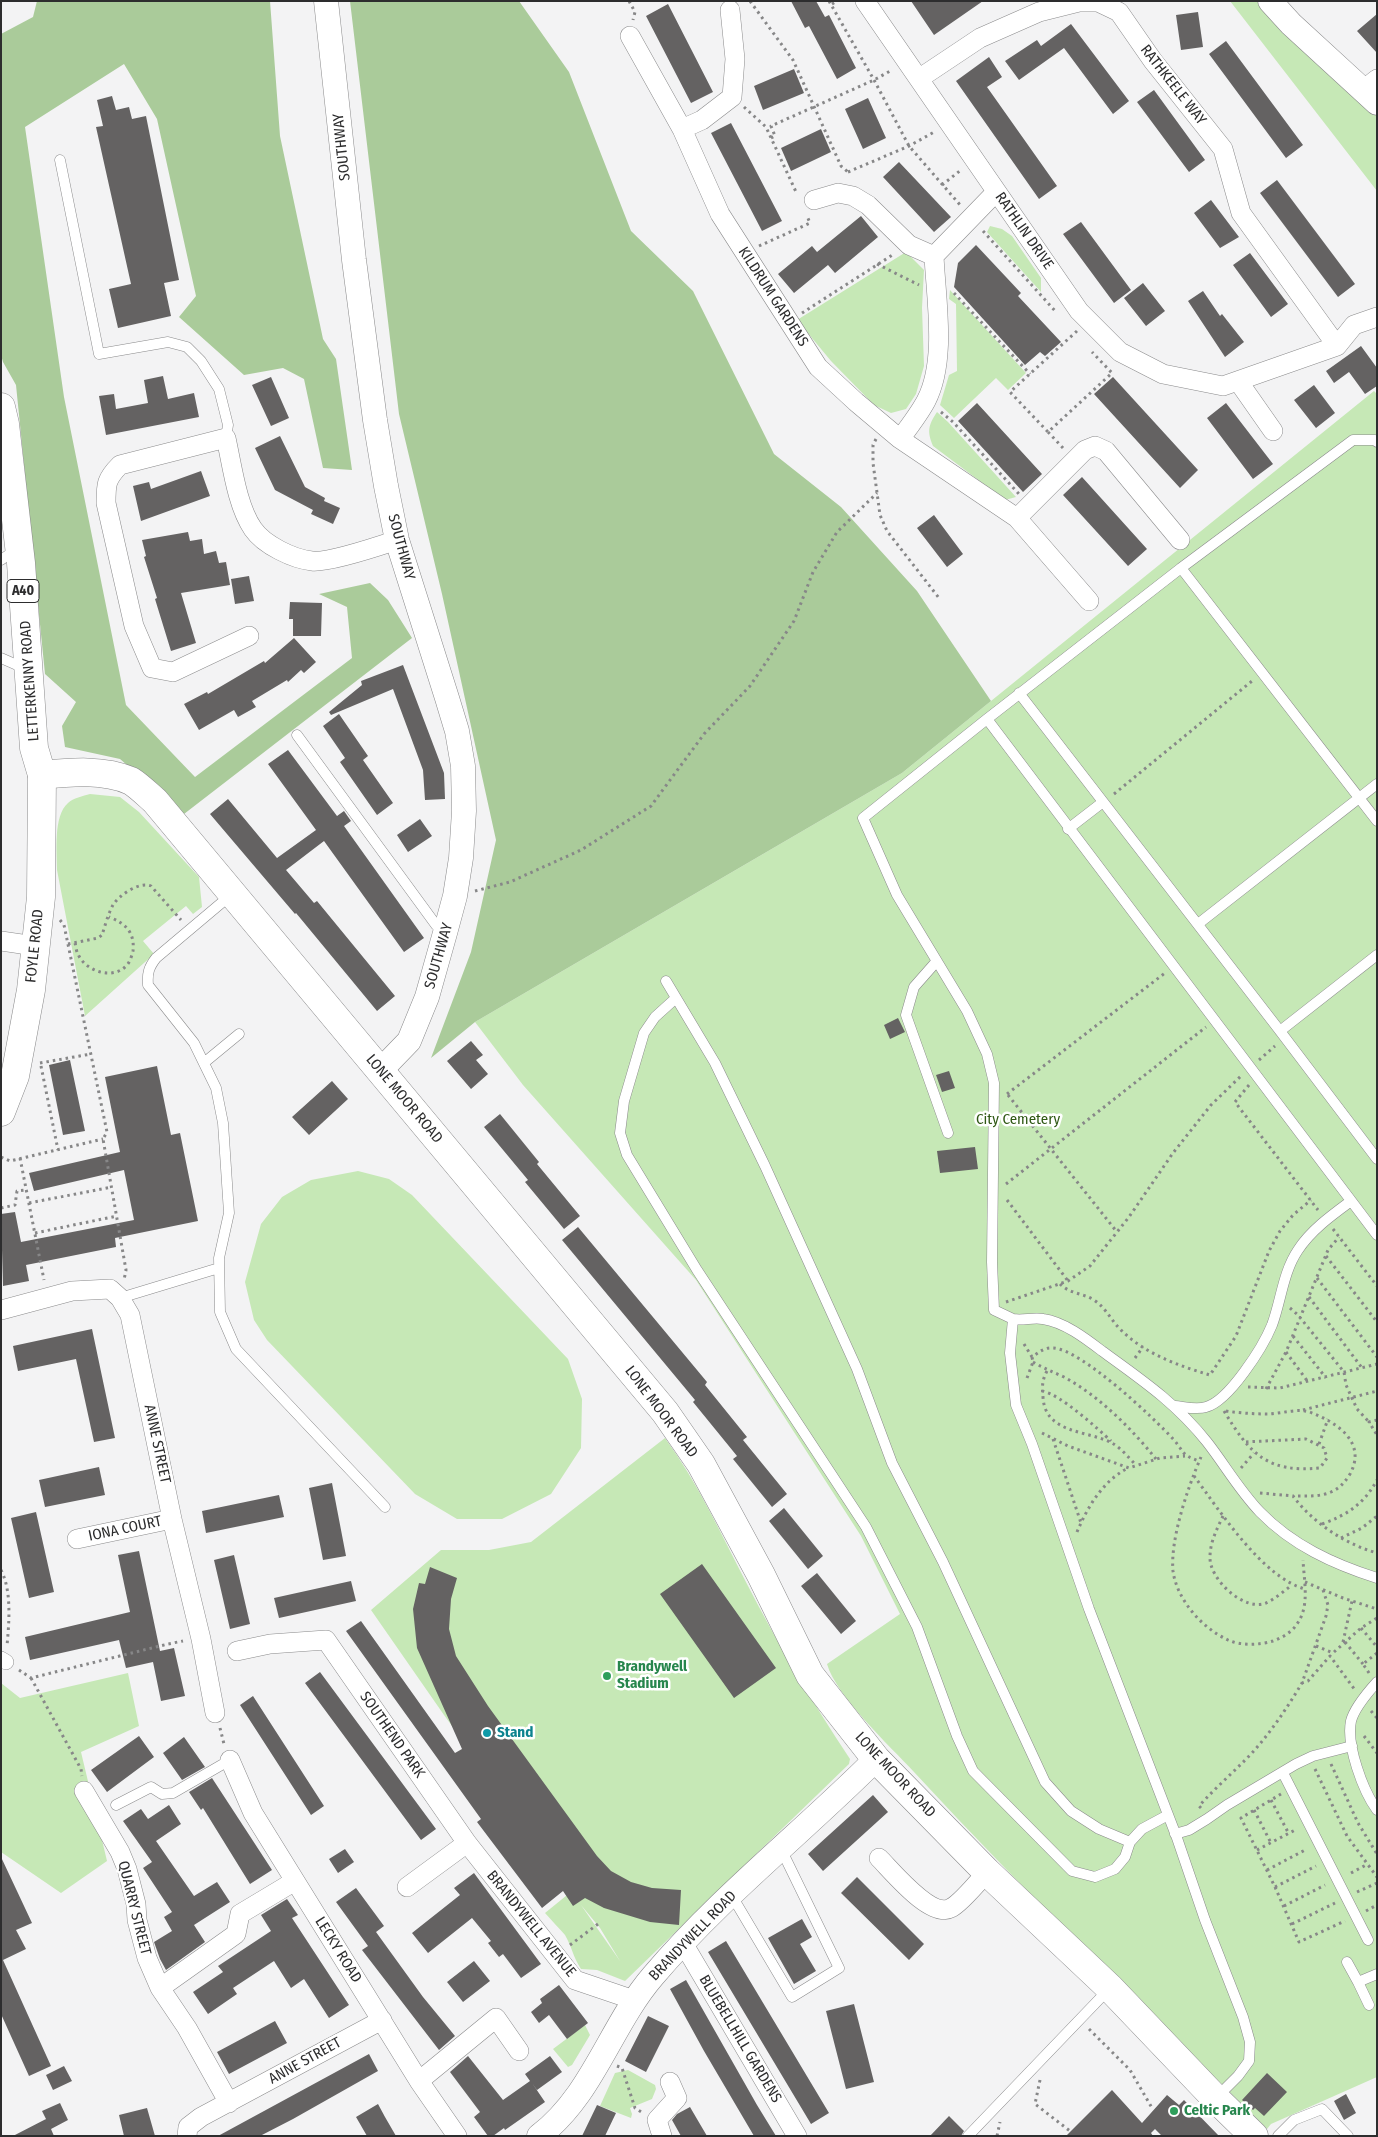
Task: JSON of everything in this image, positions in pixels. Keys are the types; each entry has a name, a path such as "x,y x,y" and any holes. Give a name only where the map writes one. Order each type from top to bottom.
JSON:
{"main road":[{"name":"LETTERKENNY ROAD","path":"3,422 10,554 29,671 34,748 42,775"},
{"name":"LONE MOOR ROAD","path":"42,775 98,773 115,776 132,782 155,801 664,1412 701,1464 761,1575 810,1675 876,1759 987,1872 1110,1988 1254,2136"},
{"name":"FOYLE ROAD","path":"1,1112 15,1076 28,1065 31,990 41,896 42,775"}],"street":[{"name":"SOUTHWAY","path":"326,1 354,260 374,411 397,540 457,732 463,766 461,858 456,896 427,997 409,1041 380,1071"},
{"name":"RATHLIN DRIVE","path":"865,1 920,78 926,90 974,161 1080,311 1120,352 1163,374 1222,386 1337,346"},
{"path":"1270,1 1291,24 1372,91"},
{"name":"RATHKEELE WAY","path":"920,78 980,38 1039,12 1079,2 1098,2 1119,12 1153,61 1223,149 1241,213 1337,346"},
{"path":"682,129 702,120 732,97 735,59 730,10"},
{"name":"KILDRUM GARDENS","path":"630,36 682,129 720,214 818,367 900,439 1023,512 1089,601"},
{"path":"806,204 838,192 853,196 868,205 909,245 934,256"},
{"path":"900,439 927,400 936,373 938,339 934,256 996,192"},
{"path":"1337,346 1354,325 1377,317"},
{"path":"1238,381 1273,431"},
{"path":"249,636 173,672 152,668 134,626 106,503 106,485 109,476 120,465 226,438 243,509 253,529 265,542 284,553 313,562 397,540"},
{"path":"1023,512 1085,450 1095,446 1106,451 1180,540"},
{"path":"1,941 35,946"},
{"path":"1,1310 72,1292 110,1289 120,1298"},
{"name":"ANNE STREET","path":"120,1298 130,1315 172,1519 201,1639 215,1713"},
{"name":"IONA COURT","path":"77,1539 172,1519"},
{"name":"SOUTHEND PARK","path":"237,1650 270,1644 326,1640 467,1843"},
{"name":"BRANDYWELL ROAD","path":"539,2136 554,2124 587,2082 634,2000 683,1943 876,1759"},
{"name":"LECKY ROAD","path":"230,1760 252,1813 419,2081 456,2136"},
{"name":"QUARRY STREET","path":"84,1791 120,1852 127,1869 147,1958 160,1988 187,2028 229,2103"},
{"path":"407,1887 467,1843"},
{"name":"BRANDYWELL AVENUE","path":"467,1843 574,1980 634,2000"},
{"path":"879,1858 928,1906 941,1910 952,1908 987,1872"},
{"path":"160,1988 236,1934 240,1914 295,1881"},
{"name":"BLUEBELLHILL GARDENS","path":"683,1943 797,2136"},
{"path":"419,2081 496,2018 519,2051"},
{"name":"ANNE STREET","path":"186,2136 188,2127 201,2117 382,2020"},
{"path":"659,2128 677,2098 670,2082"}],"lane":[{"path":"60,160 98,354 168,342 187,347 201,362 219,389 228,424 226,438"},
{"path":"1377,442 1375,440 1353,440 1181,568 1019,693 863,818 897,895 967,1011 988,1054 994,1084 996,1190 994,1310 1018,1320 1042,1318 1076,1333 1154,1388 1175,1406 1207,1443 1260,1512 1303,1547 1349,1569 1377,1578"},
{"path":"1181,568 1377,821"},
{"path":"1,658 29,671"},
{"path":"1019,693 1283,1034 1377,1159"},
{"path":"986,719 1377,1235"},
{"path":"297,735 377,847 436,925 445,933"},
{"path":"1198,924 1377,784"},
{"path":"1068,828 1103,802"},
{"path":"233,894 156,958 150,965 148,974 148,985 194,1042 216,1088 223,1122 229,1213 219,1258 220,1312 236,1349 385,1507"},
{"path":"1283,1034 1377,954"},
{"path":"936,962 914,987 906,1015 948,1134"},
{"path":"666,981 715,1063 765,1166 857,1369 892,1463 943,1562 1045,1782 1071,1811 1099,1829 1130,1842"},
{"path":"676,998 655,1016 644,1032 624,1100 620,1133 627,1155 697,1270 866,1527 917,1627 957,1736 973,1771 1072,1870 1095,1877 1115,1870 1125,1857 1130,1842 1142,1829 1168,1815"},
{"path":"205,1062 239,1034"},
{"path":"1175,1406 1206,1407 1220,1400 1256,1355 1271,1326 1285,1278 1296,1251 1326,1220 1351,1201"},
{"path":"120,1298 219,1268"},
{"path":"1018,1320 1010,1353 1016,1405 1032,1444 1089,1609 1168,1815 1205,1920 1232,1984 1250,2042 1249,2061 1238,2076 1215,2098"},
{"path":"1376,1683 1363,1700 1351,1721 1352,1746 1361,1779 1377,1810"},
{"path":"1175,1834 1189,1830 1227,1805 1313,1756 1352,1746"},
{"path":"116,1805 151,1787 162,1794 173,1793 230,1760"},
{"path":"1283,1773 1368,1940"},
{"path":"732,1896 792,1997 839,1968 780,1849"},
{"path":"1347,1962 1369,2005"},
{"path":"1358,1982 1377,1974"},
{"path":"968,2136 1110,1988"},
{"path":"1278,2136 1294,2120 1322,2109 1348,2136"}],"path":[{"path":"750,1 793,60 841,166 848,172"},
{"path":"837,1 830,3 874,80 908,146 1062,318"},
{"path":"771,138 775,136 771,126 874,80"},
{"path":"732,97 766,127 806,204 810,223 744,252"},
{"path":"838,192 848,172 908,146 949,124"},
{"path":"942,185 974,161"},
{"path":"789,322 909,245"},
{"path":"877,264 935,292 956,293 1030,374"},
{"path":"1068,326 1081,340"},
{"path":"1075,333 1010,392 1048,432 1112,373 1087,346"},
{"path":"927,400 953,422 1023,512"},
{"path":"884,426 873,445 880,515 887,531 939,598"},
{"path":"456,896 510,882 581,850 651,806 704,734 750,686 794,621 813,572 838,532 877,493"},
{"path":"1103,802 1262,673"},
{"path":"68,944 102,936 114,903 138,885 145,884 151,886 190,930"},
{"path":"41,896 64,925 107,1132 103,1140 126,1270 120,1298"},
{"path":"75,942 78,954 92,969 103,973 116,972 127,966 132,955 134,942 130,931 120,922 108,917"},
{"path":"994,1105 1173,967"},
{"path":"1068,1281 996,1190 1214,1021"},
{"path":"1283,1034 1254,1071 1235,1102 1377,1286"},
{"path":"58,1150 28,1065 91,1054"},
{"path":"994,1310 1010,1300 1068,1281 1090,1266 1117,1232 1173,1153 1211,1105 1254,1071"},
{"path":"1008,1094 1117,1232"},
{"path":"1,1157 10,1161 103,1140"},
{"path":"20,1158 48,1299"},
{"path":"29,1204 112,1187"},
{"path":"1,1208 15,1205 18,1192 26,1190"},
{"path":"1060,1284 1067,1291 1094,1300 1106,1310 1121,1330 1143,1347 1177,1365 1210,1375 1236,1336 1269,1251 1276,1238 1292,1215 1310,1200"},
{"path":"35,1233 117,1216"},
{"path":"1266,1389 1286,1352 1326,1256 1339,1237"},
{"path":"1326,1256 1377,1322"},
{"path":"1316,1277 1377,1357"},
{"path":"1309,1297 1362,1368"},
{"path":"1300,1319 1344,1372 1346,1385 1358,1409 1377,1435"},
{"path":"1018,1320 1021,1340 1032,1357 1033,1362 1027,1375 1027,1385"},
{"path":"1293,1336 1326,1378"},
{"path":"1032,1357 1043,1350 1052,1348 1063,1350 1072,1355 1101,1374 1141,1408 1174,1440 1185,1456"},
{"path":"1286,1352 1308,1382"},
{"path":"1033,1362 1047,1371 1064,1377 1094,1398 1131,1430 1156,1459"},
{"path":"1234,1383 1266,1389 1326,1378 1377,1364"},
{"path":"1047,1371 1042,1391 1045,1411 1056,1423 1113,1444"},
{"path":"1042,1391 1048,1392 1078,1414 1136,1464"},
{"path":"1219,1410 1266,1414 1302,1410 1377,1391"},
{"path":"1242,1491 1313,1496 1330,1493 1344,1484 1352,1470 1356,1455 1352,1441 1343,1430 1328,1419 1302,1410"},
{"path":"1224,1411 1244,1442 1264,1460 1279,1466 1308,1469 1320,1468 1327,1458 1324,1448 1306,1439 1244,1442"},
{"path":"1319,1444 1328,1419"},
{"path":"1369,1422 1377,1420"},
{"path":"1035,1429 1053,1439 1129,1468"},
{"path":"1053,1439 1081,1523"},
{"path":"1207,1443 1194,1476 1174,1539 1173,1572 1184,1601 1205,1624 1230,1641 1260,1645 1284,1637 1298,1624 1306,1599 1303,1547"},
{"path":"1065,1539 1076,1534 1098,1494 1117,1474 1136,1464 1156,1459 1185,1456 1199,1462"},
{"path":"1194,1476 1251,1550 1292,1585 1305,1589"},
{"path":"1322,1524 1349,1512 1361,1503 1377,1480"},
{"path":"1293,1496 1304,1511 1341,1538 1377,1553"},
{"path":"1223,1516 1214,1536 1210,1558 1216,1577 1231,1594 1252,1605 1266,1603 1292,1585"},
{"path":"1341,1538 1362,1528 1377,1516"},
{"path":"1,1570 6,1580 9,1628 4,1661 31,1678 81,1769 84,1791"},
{"path":"1304,1582 1377,1609"},
{"path":"1207,1819 1199,1806 1270,1732 1302,1683 1316,1646 1328,1605 1323,1590"},
{"path":"1344,1643 1352,1601"},
{"path":"1302,1683 1308,1681 1330,1656 1361,1628 1377,1618"},
{"path":"1361,1628 1377,1647"},
{"path":"31,1678 168,1644 201,1639"},
{"path":"1344,1643 1363,1664 1376,1683"},
{"path":"1316,1646 1334,1652"},
{"path":"1363,1664 1377,1653"},
{"path":"1330,1656 1363,1700"},
{"path":"215,1713 230,1760"},
{"path":"1363,1736 1377,1754"},
{"path":"1327,1752 1334,1776 1358,1823 1377,1854"},
{"path":"1313,1756 1320,1782 1347,1836 1377,1878"},
{"path":"1290,1788 1241,1818 1275,1887 1299,1942 1356,1916"},
{"path":"1271,1800 1289,1834"},
{"path":"1254,1810 1271,1843"},
{"path":"1257,1850 1309,1823"},
{"path":"1267,1870 1318,1843"},
{"path":"1275,1887 1327,1860"},
{"path":"1351,1873 1366,1865"},
{"path":"1292,1924 1377,1883"},
{"path":"555,1956 598,1924"},
{"path":"1080,2020 1130,2070 1152,2108"},
{"path":"602,2058 622,2068 635,2108 659,2128"},
{"path":"1035,2104 1070,2131"}],"green space":[{"path":"37,1 270,1 280,136 323,339 336,359 352,470 323,468 304,379 283,368 244,375 179,317 196,296 157,119 124,64 25,127 64,397 126,705 195,777 352,658 347,607 319,594 370,583 388,600 412,638 184,814 120,759 65,747 62,726 76,702 45,674 16,385 1,355 1,34 33,17"},
{"path":"350,1 519,1 569,72 631,231 693,291 774,454 841,507 917,591 991,701 902,773 475,1022 431,1058 471,952 496,840 442,594 399,414"},
{"path":"1230,1 1259,1 1377,114 1377,191"},
{"path":"990,226 1002,229 1012,236 1041,278 1041,292 987,232"},
{"path":"906,252 924,270 922,308 924,366 916,394 906,409 891,413 874,405 831,361 797,320"},
{"path":"950,290 1026,373 1008,390 996,378 954,418 940,405 949,375 957,371 956,304 949,299"},
{"name":"City Cemetery","path":"1374,391 1377,394 1377,2077 1271,2124 1267,2129 1000,1863 878,1735 841,1691 832,1677 827,1664 900,1614 861,1536 696,1280 523,1085 475,1022 902,773"},
{"path":"937,412 1016,497 1005,500 933,446 929,429"},
{"path":"90,794 120,797 139,812 199,877 202,907 193,914 186,906 143,941 154,954 85,1016 57,870 57,844 58,825 63,809 68,803 78,797"},
{"path":"358,1171 389,1179 412,1195 568,1359 582,1399 581,1448 551,1494 502,1519 457,1519 415,1494 267,1340 254,1320 245,1282 261,1224 282,1197 311,1180"},
{"name":"Brandywell Stadium","path":"665,1438 699,1491 783,1651 850,1759 849,1764 625,1981 597,1970 581,1969 565,1935 545,1913 572,1891 444,1715 371,1610 441,1550 489,1550 531,1542","holes":["581,1905 600,1928 620,1961"]},
{"path":"128,1673 139,1726 81,1752 107,1861 61,1893 1,1852 1,1683 20,1698"},
{"path":"585,2025 590,2035 572,2065 568,2067 553,2049"},
{"path":"628,2070 655,2085 656,2089 652,2099 630,2108 631,2118 600,2106 615,2073"}],"building":[{"path":"791,1 816,1 825,17 829,15 856,68 837,79 809,26 805,28"},
{"path":"911,1 983,1 934,35"},
{"path":"668,4 713,92 691,103 646,16"},
{"path":"1198,12 1203,47 1181,50 1176,15"},
{"path":"1377,14 1377,53 1357,31"},
{"path":"1071,24 1129,101 1113,114 1064,48 1019,80 1005,61 1037,40 1041,46"},
{"path":"1226,41 1303,145 1286,158 1209,54"},
{"path":"989,57 1002,77 987,87 1057,186 1039,199 956,81"},
{"path":"794,69 804,93 763,110 754,86"},
{"path":"1154,90 1205,160 1189,172 1137,102"},
{"path":"112,96 116,110 129,107 132,119 146,116 179,280 164,283 171,316 118,328 109,289 131,284 96,127 103,126 97,100"},
{"path":"868,98 886,138 863,149 845,109"},
{"path":"731,123 782,221 762,231 711,133"},
{"path":"821,129 831,152 791,171 781,148"},
{"path":"899,162 951,217 934,232 883,177"},
{"path":"1277,180 1355,284 1338,297 1260,193"},
{"path":"1211,200 1239,237 1220,248 1194,213"},
{"path":"861,216 878,237 835,273 828,265 794,293 778,274 812,246 817,252"},
{"path":"1081,222 1131,290 1114,303 1063,234"},
{"path":"976,245 1021,293 1018,296 1061,342 1045,356 1040,352 1025,365 954,287 958,263"},
{"path":"1250,253 1288,304 1271,317 1233,265"},
{"path":"1143,283 1165,311 1146,326 1124,298"},
{"path":"1203,291 1220,316 1222,314 1244,342 1225,357 1188,301"},
{"path":"1361,346 1377,368 1377,386 1365,394 1349,372 1334,383 1326,371"},
{"path":"163,376 168,399 194,393 199,417 106,435 99,396 114,394 116,409 148,403 144,380"},
{"path":"271,377 289,418 271,426 252,385"},
{"path":"1113,377 1198,470 1180,488 1094,394"},
{"path":"1314,385 1335,413 1316,428 1294,400"},
{"path":"977,403 1042,474 1023,492 958,421"},
{"path":"1226,403 1273,464 1253,479 1207,418"},
{"path":"280,436 305,487 325,498 324,501 340,508 333,524 311,514 313,510 275,490 255,448"},
{"path":"201,471 210,496 141,521 133,486 149,482 151,489"},
{"path":"1082,477 1147,549 1128,566 1063,495"},
{"path":"934,515 963,554 947,567 917,528"},
{"path":"188,532 190,541 202,539 204,554 216,551 219,563 226,562 230,585 181,593 196,643 171,651 144,557 146,556 142,540"},
{"path":"249,576 254,601 235,604 231,579"},
{"path":"290,602 322,603 321,636 293,636 293,619 289,619"},
{"path":"294,638 316,662 304,673 301,670 288,682 287,680 252,701 256,707 238,717 234,710 199,730 184,704 207,692 208,694 264,661 265,663"},
{"path":"403,665 444,773 445,799 425,800 423,770 393,689 331,715 329,712 362,685 361,681"},
{"path":"339,714 368,756 363,760 393,803 377,815 340,762 345,758 323,726"},
{"path":"288,750 337,816 344,811 351,821 344,826 424,938 404,952 324,841 286,870 314,903 317,901 395,996 377,1011 296,913 210,814 228,799 277,858 316,830 268,764"},
{"path":"420,819 432,836 408,852 397,835"},
{"path":"898,1018 905,1032 890,1039 884,1025"},
{"path":"471,1041 483,1055 476,1060 488,1074 471,1089 447,1061"},
{"path":"70,1060 85,1131 63,1135 49,1065"},
{"path":"157,1066 171,1135 180,1133 198,1221 115,1238 116,1247 26,1265 29,1281 3,1286 1,1214 15,1212 21,1242 134,1220 124,1170 34,1191 29,1173 120,1152 105,1077"},
{"path":"949,1071 955,1088 942,1092 936,1075"},
{"path":"332,1081 348,1099 309,1135 292,1117"},
{"path":"500,1114 539,1162 537,1164 580,1216 564,1229 525,1182 528,1180 484,1127"},
{"path":"975,1147 978,1169 940,1173 937,1151"},
{"path":"578,1227 707,1382 705,1385 747,1437 743,1440 787,1494 772,1507 733,1459 737,1456 693,1402 695,1400 562,1240"},
{"path":"92,1329 115,1438 94,1442 76,1359 18,1371 13,1346"},
{"path":"99,1467 105,1495 45,1507 39,1480"},
{"path":"332,1483 346,1556 323,1560 309,1488"},
{"path":"279,1495 284,1517 206,1533 202,1511"},
{"path":"784,1508 823,1556 808,1569 769,1521"},
{"path":"36,1512 54,1592 29,1598 11,1518"},
{"path":"139,1551 160,1651 174,1648 185,1696 161,1701 153,1662 126,1668 119,1640 30,1660 25,1637 130,1612 118,1555"},
{"path":"234,1555 250,1624 230,1629 214,1560"},
{"path":"702,1564 776,1668 734,1698 660,1594"},
{"path":"430,1567 457,1578 451,1599 449,1629 456,1656 488,1706 597,1856 611,1871 631,1882 652,1888 681,1890 679,1925 650,1922 604,1908 585,1898 573,1906 563,1891 542,1908 477,1822 481,1819 346,1631 361,1621 455,1753 462,1749 417,1648 413,1609 419,1583 425,1584"},
{"path":"817,1573 856,1621 841,1634 801,1586"},
{"path":"351,1581 356,1601 279,1618 274,1598"},
{"path":"320,1672 436,1829 421,1840 305,1683"},
{"path":"253,1696 324,1806 311,1815 240,1705"},
{"path":"139,1736 154,1757 107,1792 91,1770"},
{"path":"184,1737 205,1767 182,1780 163,1753"},
{"path":"212,1778 272,1870 250,1884 203,1808 201,1810 189,1792"},
{"path":"873,1795 888,1812 823,1871 808,1854"},
{"path":"169,1805 181,1824 156,1841 194,1896 217,1882 230,1902 194,1925 205,1942 166,1970 154,1942 172,1931 164,1917 172,1912 143,1868 152,1862 123,1821 141,1809 148,1819"},
{"path":"345,1849 354,1862 338,1873 329,1859"},
{"path":"1,1857 32,1923 16,1930 26,1949 3,1960 51,2066 29,2076 1,2014"},
{"path":"474,1873 541,1964 521,1978 503,1954 499,1957 488,1943 491,1941 472,1918 428,1953 412,1933 460,1895 454,1888"},
{"path":"857,1877 924,1944 909,1960 841,1893"},
{"path":"356,1888 384,1926 376,1932 423,1997 455,2036 439,2050 362,1950 368,1946 336,1902"},
{"path":"287,1899 298,1915 292,1918 349,2005 329,2018 304,1979 291,1988 274,1961 233,1988 237,1994 208,2014 193,1992 223,1972 218,1966 271,1931 261,1915"},
{"path":"802,1919 812,1937 800,1944 816,1971 794,1984 768,1938"},
{"path":"726,1941 829,2113 811,2124 708,1952"},
{"path":"474,1961 490,1981 463,2002 447,1982"},
{"path":"686,1980 776,2136 754,2136 704,2051 670,1989"},
{"path":"559,1985 588,2023 567,2039 549,2015 539,2023 531,2012 542,2003 540,1999"},
{"path":"854,2004 874,2082 846,2089 826,2011"},
{"path":"648,2016 669,2026 646,2072 625,2061"},
{"path":"275,2021 287,2043 229,2074 217,2052"},
{"path":"369,2054 378,2071 293,2119 260,2136 218,2136"},
{"path":"468,2056 503,2100 530,2081 525,2074 550,2056 562,2072 537,2090 532,2083 545,2102 505,2130 504,2128 493,2136 488,2136 474,2117 480,2112 450,2072"},
{"path":"64,2066 72,2081 53,2090 46,2075"},
{"path":"1267,2073 1287,2092 1264,2116 1255,2108 1253,2110 1242,2100"},
{"name":"Celtic Park","path":"1112,2090 1142,2123 1167,2095 1179,2105 1184,2100 1219,2136 1162,2136 1155,2129 1151,2133 1153,2136 1066,2136"},
{"path":"1346,2094 1356,2113 1344,2120 1334,2101"},
{"path":"60,2103 68,2120 51,2129 54,2136 13,2136 46,2119 42,2111"},
{"path":"378,2104 396,2136 367,2136 356,2117"},
{"path":"597,2105 616,2113 605,2136 582,2136"},
{"path":"690,2107 707,2136 681,2136 672,2120 677,2114"},
{"path":"147,2108 155,2136 124,2136 119,2115"},
{"path":"949,2116 964,2131 961,2136 930,2136"}],"place":[{"name":"Brandywell Stadium","path":"607,1676"},
{"name":"Stand","path":"487,1733"},
{"name":"Celtic Park","path":"1174,2111"}]}
